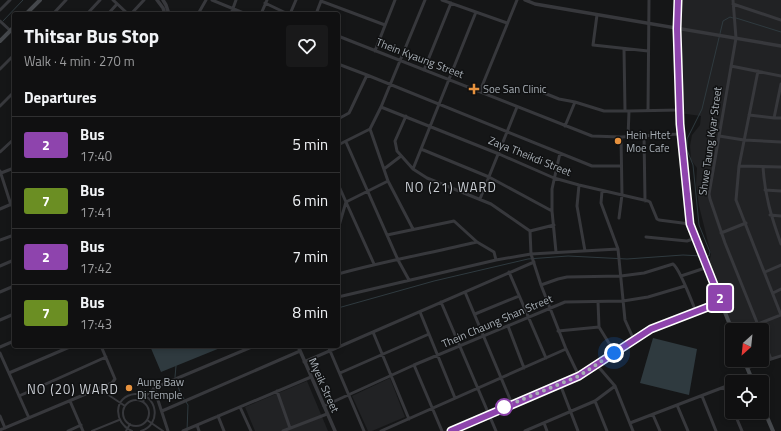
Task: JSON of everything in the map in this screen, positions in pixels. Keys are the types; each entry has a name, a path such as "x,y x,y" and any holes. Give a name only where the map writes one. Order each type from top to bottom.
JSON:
{"main road":[{"path":"28,12 40,0"},
{"path":"678,0 677,29 680,134 690,224 729,323"},
{"path":"0,41 10,30"},
{"path":"451,431 579,376 651,329 721,302"},
{"path":"748,368 750,375"},
{"path":"767,419 772,431"}],"street":[{"path":"0,10 10,0"},
{"path":"55,12 66,0"},
{"path":"89,12 100,0"},
{"path":"113,0 127,12"},
{"path":"131,12 144,0"},
{"path":"157,0 164,12"},
{"path":"163,0 168,12"},
{"path":"199,12 206,0"},
{"path":"212,0 240,12"},
{"path":"231,12 236,0"},
{"path":"290,12 296,0"},
{"path":"375,51 395,0"},
{"path":"340,144 370,129 381,107 425,0"},
{"path":"442,0 507,23"},
{"path":"480,91 517,0"},
{"path":"524,0 597,15 781,46"},
{"path":"648,111 649,0"},
{"path":"262,12 266,1 285,12"},
{"path":"317,12 321,1 385,25"},
{"path":"733,2 781,20"},
{"name":"Shwe Taung Kyar Street","path":"733,2 736,38 709,194 721,233 757,323"},
{"path":"424,70 451,3"},
{"path":"110,12 117,4"},
{"path":"413,169 476,12"},
{"path":"597,15 593,45 648,51"},
{"path":"1,22 10,30"},
{"name":"Thein Kyaung Street","path":"340,37 592,136 628,137 680,134"},
{"path":"624,49 628,137"},
{"path":"0,69 12,57"},
{"path":"340,65 592,166 621,166"},
{"path":"730,66 758,70 781,76"},
{"path":"758,70 739,166 736,200 781,315 760,323"},
{"path":"340,117 348,113 351,109 367,75"},
{"path":"774,118 781,84"},
{"path":"544,93 559,99 575,102 604,111 679,110"},
{"path":"0,106 12,94"},
{"path":"565,126 575,102"},
{"name":"Zaya Theikdi Street","path":"381,107 499,154 554,178 645,201"},
{"path":"480,199 517,107"},
{"path":"749,115 781,118"},
{"path":"406,116 395,141 397,151 400,156 413,169 426,178 490,204 530,231 554,225"},
{"path":"370,129 388,180 413,229"},
{"path":"644,136 645,201 650,202 657,219 690,224"},
{"path":"719,136 744,140 781,142"},
{"path":"619,218 622,195 621,137"},
{"path":"0,152 12,141"},
{"path":"346,142 398,260 409,280"},
{"path":"421,149 489,177 552,211"},
{"path":"556,252 552,211 552,189 560,153"},
{"path":"384,169 400,156"},
{"path":"739,166 781,167"},
{"path":"763,167 765,190 770,215 781,244"},
{"path":"0,209 12,204 0,172 12,169"},
{"path":"340,222 346,202 388,180"},
{"path":"579,185 577,206 585,251"},
{"path":"340,188 374,264"},
{"path":"602,190 601,203 618,251 624,320 634,340"},
{"path":"765,190 781,190"},
{"path":"770,215 781,216"},
{"path":"387,235 454,221 477,242 494,252 496,260"},
{"path":"721,233 746,223"},
{"path":"530,231 533,258 549,309 579,376"},
{"path":"0,240 12,236"},
{"path":"646,237 687,241 696,238"},
{"path":"340,273 374,264 477,242"},
{"path":"340,296 496,260 533,258 556,252 618,251"},
{"path":"340,347 510,272 533,258"},
{"path":"0,266 12,261"},
{"path":"541,285 567,277 621,276 644,273 673,264 681,276 696,312"},
{"path":"765,272 781,265"},
{"path":"681,276 708,267"},
{"path":"510,272 546,358"},
{"name":"Thein Chaung Shan Street","path":"324,406 414,365 565,302 623,301 648,297 685,286"},
{"path":"0,292 12,287"},
{"path":"773,293 781,289"},
{"path":"465,292 512,404"},
{"path":"475,314 519,296"},
{"path":"441,302 496,431"},
{"path":"598,302 599,327 614,353"},
{"path":"420,312 455,398"},
{"path":"0,320 12,315"},
{"path":"508,326 524,368"},
{"path":"558,331 599,327"},
{"path":"373,332 409,419"},
{"path":"340,373 429,334"},
{"path":"0,347 12,342"},
{"path":"9,373 67,348"},
{"path":"0,430 112,383 115,379 102,348"},
{"path":"143,402 146,396 154,388 249,348"},
{"name":"Myeik Street","path":"299,348 334,431"},
{"path":"329,348 364,431"},
{"path":"304,362 337,348"},
{"path":"381,431 566,349"},
{"path":"162,411 300,351"},
{"path":"0,353 29,418"},
{"path":"769,354 771,359"},
{"path":"748,368 781,356"},
{"path":"19,396 106,357"},
{"path":"596,364 615,386 633,431"},
{"path":"414,365 442,431"},
{"path":"183,431 311,377"},
{"path":"560,384 578,431"},
{"path":"526,431 595,401 615,386"},
{"path":"98,388 125,406"},
{"path":"154,388 168,431"},
{"path":"630,423 724,388"},
{"path":"276,391 290,428"},
{"path":"132,431 126,430 119,420 118,415 120,404 129,396 140,394 151,400 155,412 155,418 152,423 148,428 141,431"},
{"path":"702,396 716,431"},
{"path":"136,400 143,402 149,410 147,420 139,426 130,424 123,415 125,406 136,400"},
{"path":"70,401 83,431"},
{"path":"595,401 607,431"},
{"path":"678,405 688,431"},
{"path":"240,407 250,431"},
{"path":"283,431 327,414"},
{"path":"653,415 660,431"},
{"path":"0,416 5,428"},
{"path":"218,416 224,431"},
{"path":"737,419 742,431"},
{"path":"92,431 119,420"},
{"path":"147,420 163,431"},
{"path":"544,423 547,431"},
{"path":"126,430 130,424"},
{"path":"68,431 80,425"},
{"path":"196,425 199,431"}],"shaded area":[{"path":"678,0 781,0 781,356 769,360 769,323 729,323 708,267 711,254 699,206 696,184 697,168 691,160 690,146 692,135 700,125 701,116 679,113"},
{"path":"653,338 697,349 689,395 640,383"},
{"path":"151,348 220,348 161,372"},
{"path":"390,378 405,417 372,431 368,431 352,396"},
{"path":"307,381 328,431 255,431 245,407"}],"waterway":[{"path":"3,21 23,0"},
{"path":"705,256 709,256 710,252 699,225 693,165 687,150 687,139 702,109 723,21 730,17 733,18"},
{"path":"736,18 781,32"},
{"path":"340,307 434,281 528,259 568,256 627,259 683,255 702,256"},
{"path":"175,377 176,366"},
{"path":"176,380 184,399"},
{"path":"186,402 188,405 187,431"}],"bus line":[{"name":"2","path":"451,431 579,376 651,329 721,302 690,224 680,134 677,29 678,0"}],"place":[{"name":"Soe San Clinic","path":"474,89"},
{"name":"Hein Htet Moe Cafe","path":"618,141"},
{"name":"Aung Baw Di Temple","path":"129,388"}],"district":[{"name":"NO (21) WARD","path":"451,187"},
{"name":"NO (20) WARD","path":"73,389"}],"route":[{"path":"504,407 579,376 614,353"}]}
